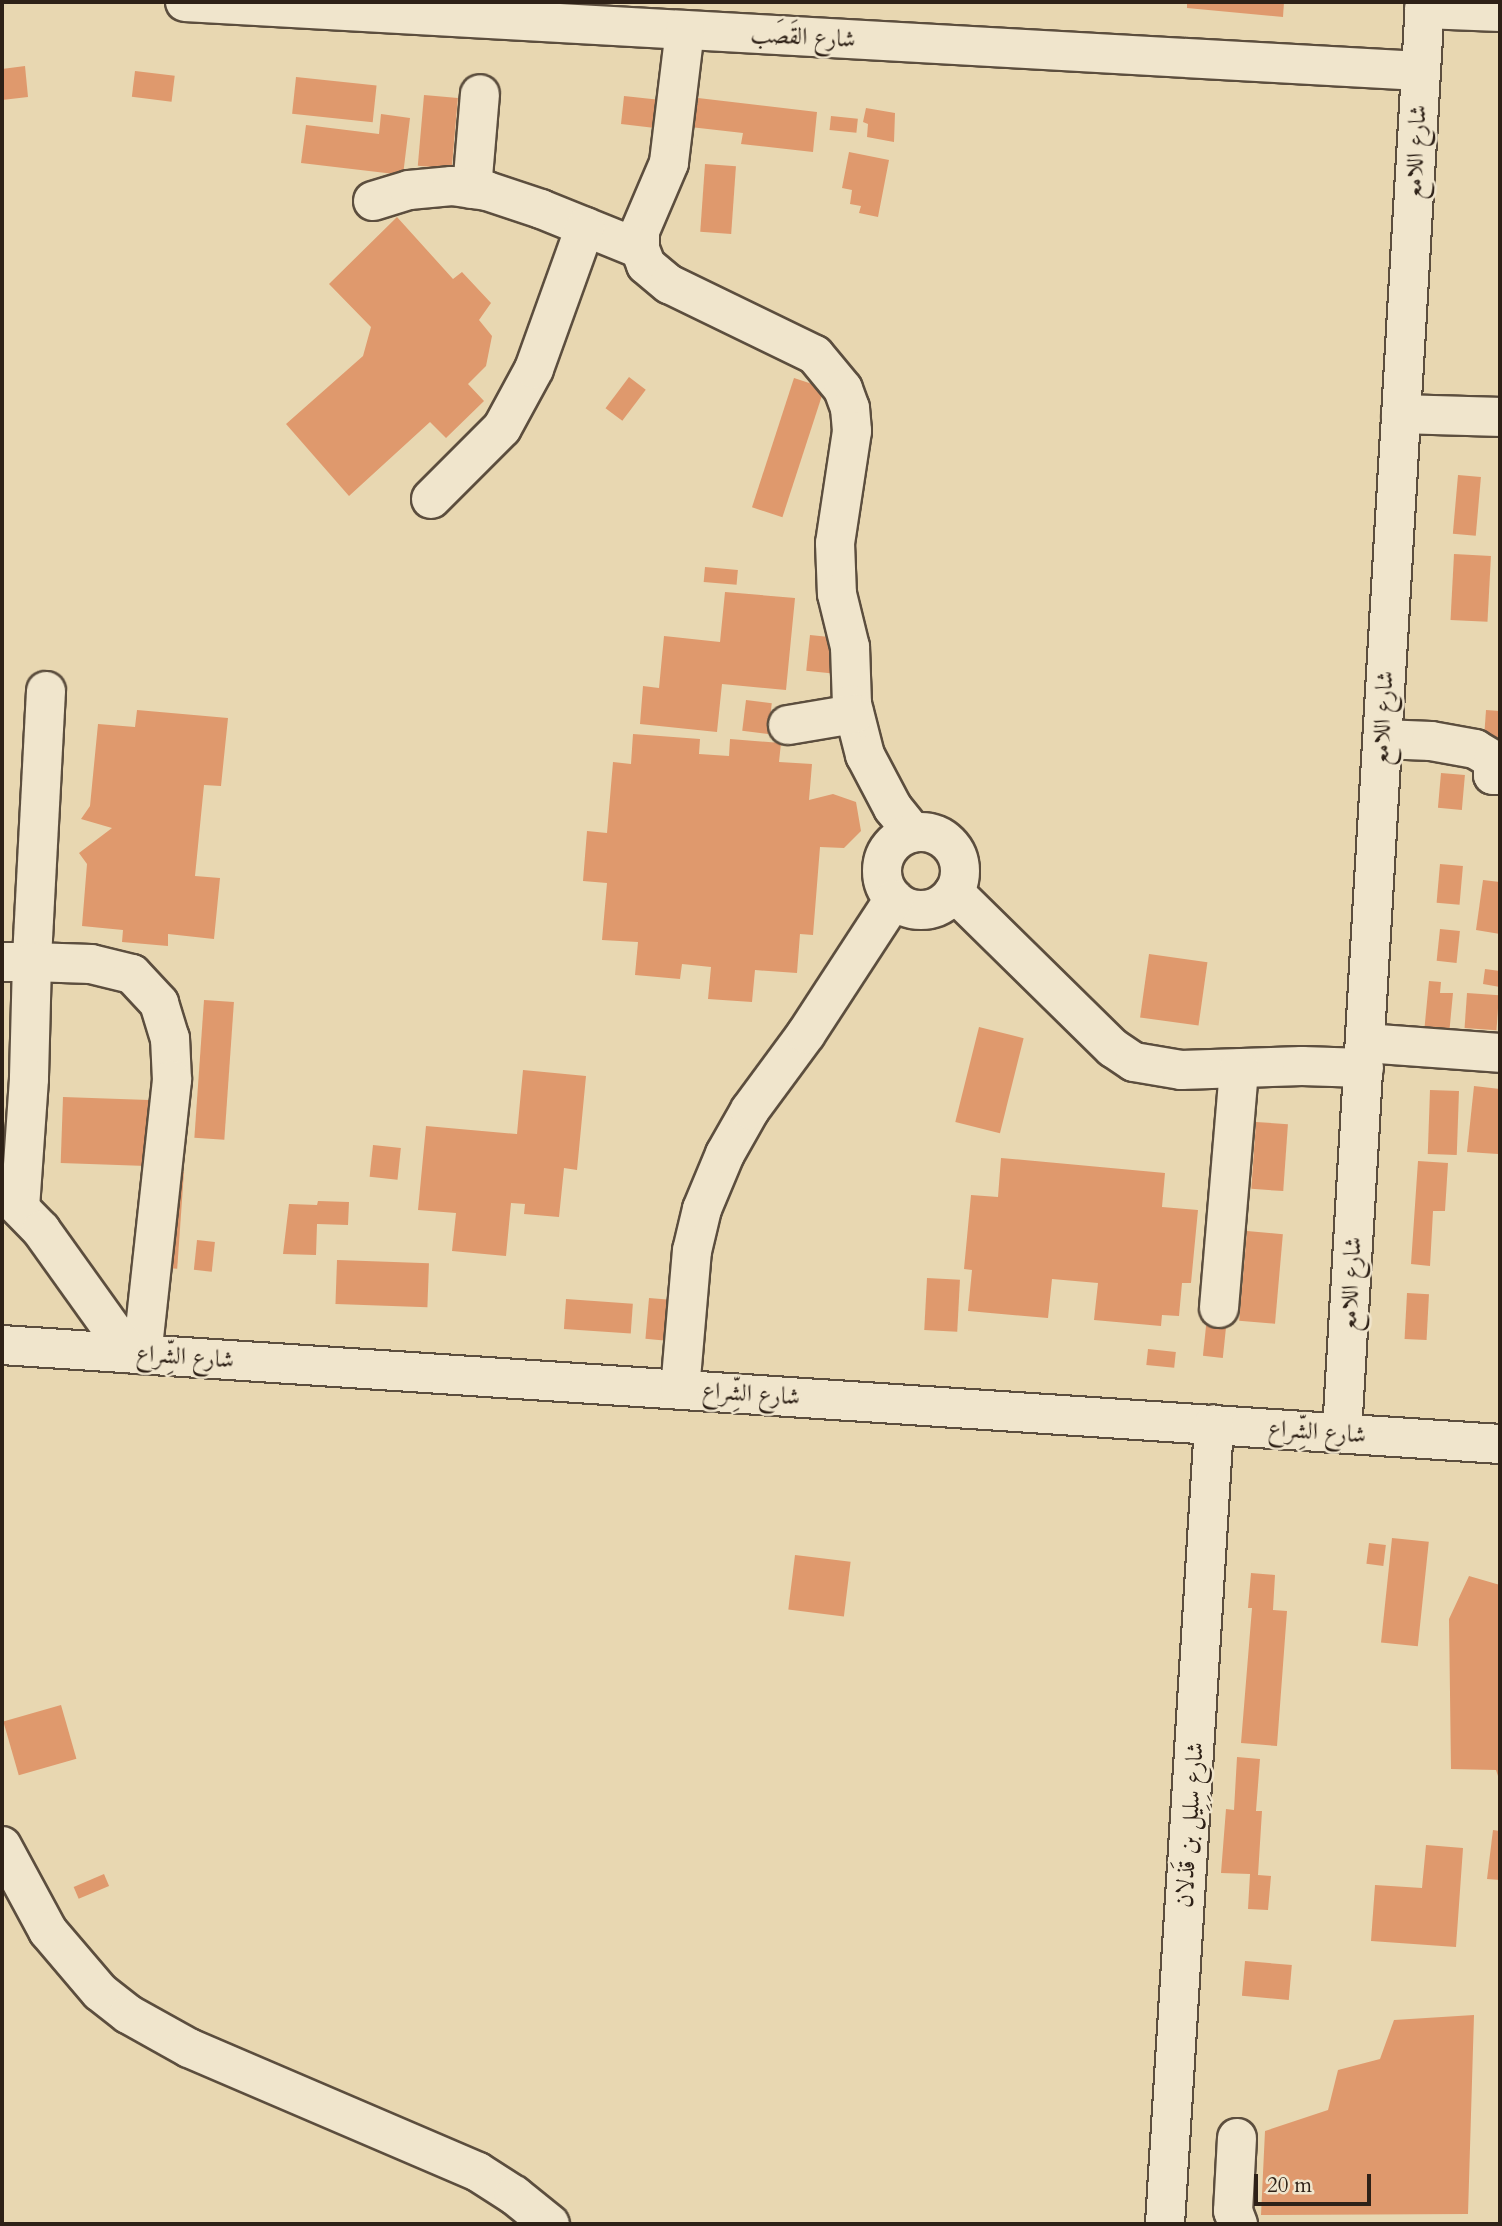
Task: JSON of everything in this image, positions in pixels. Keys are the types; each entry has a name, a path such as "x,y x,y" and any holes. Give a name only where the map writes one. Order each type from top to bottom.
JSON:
{"street":[{"name":"شارع القَصَب","path":"185,2 1420,71"},
{"path":"1425,5 1500,12"},
{"name":"شارع اللامع","path":"1342,1433 1425,5"},
{"path":"685,30 669,163 640,231 640,249 646,265 669,284 815,355 843,389 850,408 852,431 835,543 837,594 850,648 854,714 865,755 893,808 913,833"},
{"path":"472,189 480,94"},
{"path":"373,201 409,190 452,186 472,189 541,209 640,249"},
{"path":"431,499 502,428 534,369 585,227"},
{"path":"1401,414 1500,417"},
{"path":"46,691 17,962 29,1079 16,1214 136,1353"},
{"path":"789,725 854,714"},
{"path":"1382,739 1431,741 1475,749 1493,760 1493,775 1500,775"},
{"path":"913,833 938,836 949,844 960,867 954,892 934,907 922,910 909,908 894,899 884,883 884,858 901,838 913,833"},
{"path":"954,892 1113,1048 1135,1062 1181,1070 1239,1069 1302,1066 1364,1056 1500,1053"},
{"path":"680,1390 692,1251 702,1209 725,1154 750,1111 806,1034 894,899"},
{"path":"17,962 91,964 132,974 159,1003 170,1038 172,1080 136,1353"},
{"path":"1219,1308 1239,1069"},
{"name":"شارع الشِّراع","path":"2,1345 1500,1444"},
{"name":"شارع سِلِيل بن قَذلان","path":"1165,2224 1214,1425"},
{"path":"2,1846 28,1897 64,1953 100,1992 128,2014 189,2048 478,2172 514,2194 550,2224"},
{"path":"1237,2138 1234,2211 1238,2224"}],"building":[{"path":"1187,2 1284,2 1283,17 1187,8"},
{"path":"25,66 28,97 2,100 2,69"},
{"path":"135,71 175,76 172,102 132,97"},
{"path":"296,77 377,85 373,122 292,114"},
{"path":"424,95 458,98 452,169 418,166"},
{"path":"624,96 698,104 698,98 817,112 813,152 741,144 743,133 655,123 655,128 621,124"},
{"path":"866,108 895,113 894,142 867,137 868,124 863,122"},
{"path":"381,114 410,118 403,175 301,163 306,125 379,134"},
{"path":"831,116 858,119 856,133 830,130"},
{"path":"849,152 889,160 878,217 859,213 861,206 850,204 852,190 842,188"},
{"path":"705,164 736,166 731,234 700,232"},
{"path":"397,217 453,279 462,272 491,303 479,320 492,336 486,366 468,384 484,401 446,438 430,422 349,496 286,424 363,356 371,327 329,284"},
{"path":"629,377 646,390 622,421 606,408"},
{"path":"794,378 824,388 782,517 752,507"},
{"path":"1458,475 1481,477 1476,536 1453,534"},
{"path":"1454,554 1491,556 1487,622 1451,620"},
{"path":"705,567 738,570 737,585 704,582"},
{"path":"725,592 795,598 786,690 722,684 717,732 640,724 643,686 659,688 664,636 720,642"},
{"path":"810,635 839,638 835,674 806,671"},
{"path":"746,700 772,703 768,734 742,731"},
{"path":"137,710 228,718 221,786 204,785 195,876 220,878 214,939 168,934 168,946 122,942 123,930 82,926 87,864 79,853 112,828 81,819 90,806 98,724 135,727"},
{"path":"1486,710 1500,711 1498,739 1484,738"},
{"path":"633,734 700,739 699,754 729,756 730,739 781,743 779,762 812,764 809,800 833,794 856,802 861,831 844,848 820,847 813,935 800,934 797,973 755,970 752,1002 708,999 711,967 682,964 680,979 635,975 638,942 602,940 607,883 583,881 587,831 607,833 613,762 631,764"},
{"path":"1441,773 1465,775 1462,810 1438,808"},
{"path":"1440,864 1463,866 1460,905 1437,903"},
{"path":"1483,880 1500,882 1500,934 1476,930"},
{"path":"1440,929 1460,931 1457,963 1437,961"},
{"path":"1149,954 1207,962 1199,1026 1140,1017"},
{"path":"1485,969 1500,971 1500,987 1483,984"},
{"path":"1429,981 1441,982 1440,993 1453,993 1449,1035 1424,1033"},
{"path":"1467,993 1499,995 1496,1030 1465,1028"},
{"path":"204,1000 234,1002 224,1140 194,1138"},
{"path":"979,1027 1024,1038 1000,1133 955,1122"},
{"path":"523,1070 586,1076 577,1170 564,1168 559,1217 524,1214 525,1204 511,1203 506,1256 452,1251 456,1213 418,1210 426,1126 517,1134"},
{"path":"1474,1086 1500,1089 1498,1154 1467,1152"},
{"path":"1430,1090 1459,1091 1457,1155 1428,1154"},
{"path":"63,1097 149,1100 147,1166 61,1163"},
{"path":"1256,1122 1288,1124 1283,1191 1251,1189"},
{"path":"373,1145 401,1148 398,1180 370,1177"},
{"path":"1001,1158 1165,1173 1162,1207 1198,1210 1191,1283 1182,1283 1179,1316 1162,1315 1161,1326 1094,1320 1098,1283 1052,1279 1048,1318 968,1311 972,1270 964,1269 971,1195 998,1197"},
{"path":"1418,1161 1448,1163 1445,1211 1433,1211 1430,1266 1411,1264"},
{"path":"169,1171 184,1172 177,1269 162,1268"},
{"path":"318,1201 349,1202 348,1225 317,1224 316,1255 283,1254 289,1204 317,1205"},
{"path":"1247,1231 1283,1234 1275,1324 1239,1321"},
{"path":"197,1240 215,1242 212,1272 194,1270"},
{"path":"337,1260 429,1263 427,1307 335,1304"},
{"path":"927,1278 960,1280 957,1332 924,1330"},
{"path":"1407,1293 1429,1294 1427,1340 1405,1339"},
{"path":"649,1298 673,1300 669,1341 645,1339"},
{"path":"566,1299 633,1304 631,1334 564,1329"},
{"path":"1207,1317 1227,1319 1223,1358 1203,1356"},
{"path":"1148,1349 1176,1352 1174,1368 1146,1365"},
{"path":"1392,1538 1429,1542 1418,1646 1381,1642"},
{"path":"1369,1543 1386,1545 1383,1566 1366,1564"},
{"path":"795,1555 851,1562 844,1616 788,1610"},
{"path":"1251,1573 1275,1575 1273,1610 1287,1611 1277,1746 1241,1743 1252,1608 1248,1608"},
{"path":"1469,1576 1500,1585 1500,1782 1496,1770 1451,1769 1449,1619"},
{"path":"61,1705 76,1759 19,1775 3,1722"},
{"path":"1237,1757 1260,1759 1256,1811 1262,1811 1258,1875 1271,1876 1268,1910 1248,1909 1250,1874 1221,1873 1226,1809 1234,1810"},
{"path":"1493,1830 1500,1831 1500,1880 1487,1879"},
{"path":"1426,1845 1463,1848 1456,1947 1371,1941 1375,1885 1422,1888"},
{"path":"104,1874 109,1886 79,1899 74,1887"},
{"path":"1245,1961 1292,1965 1289,2000 1242,1996"},
{"path":"1474,2015 1468,2214 1261,2215 1265,2131 1328,2110 1338,2070 1380,2059 1394,2020"}]}
